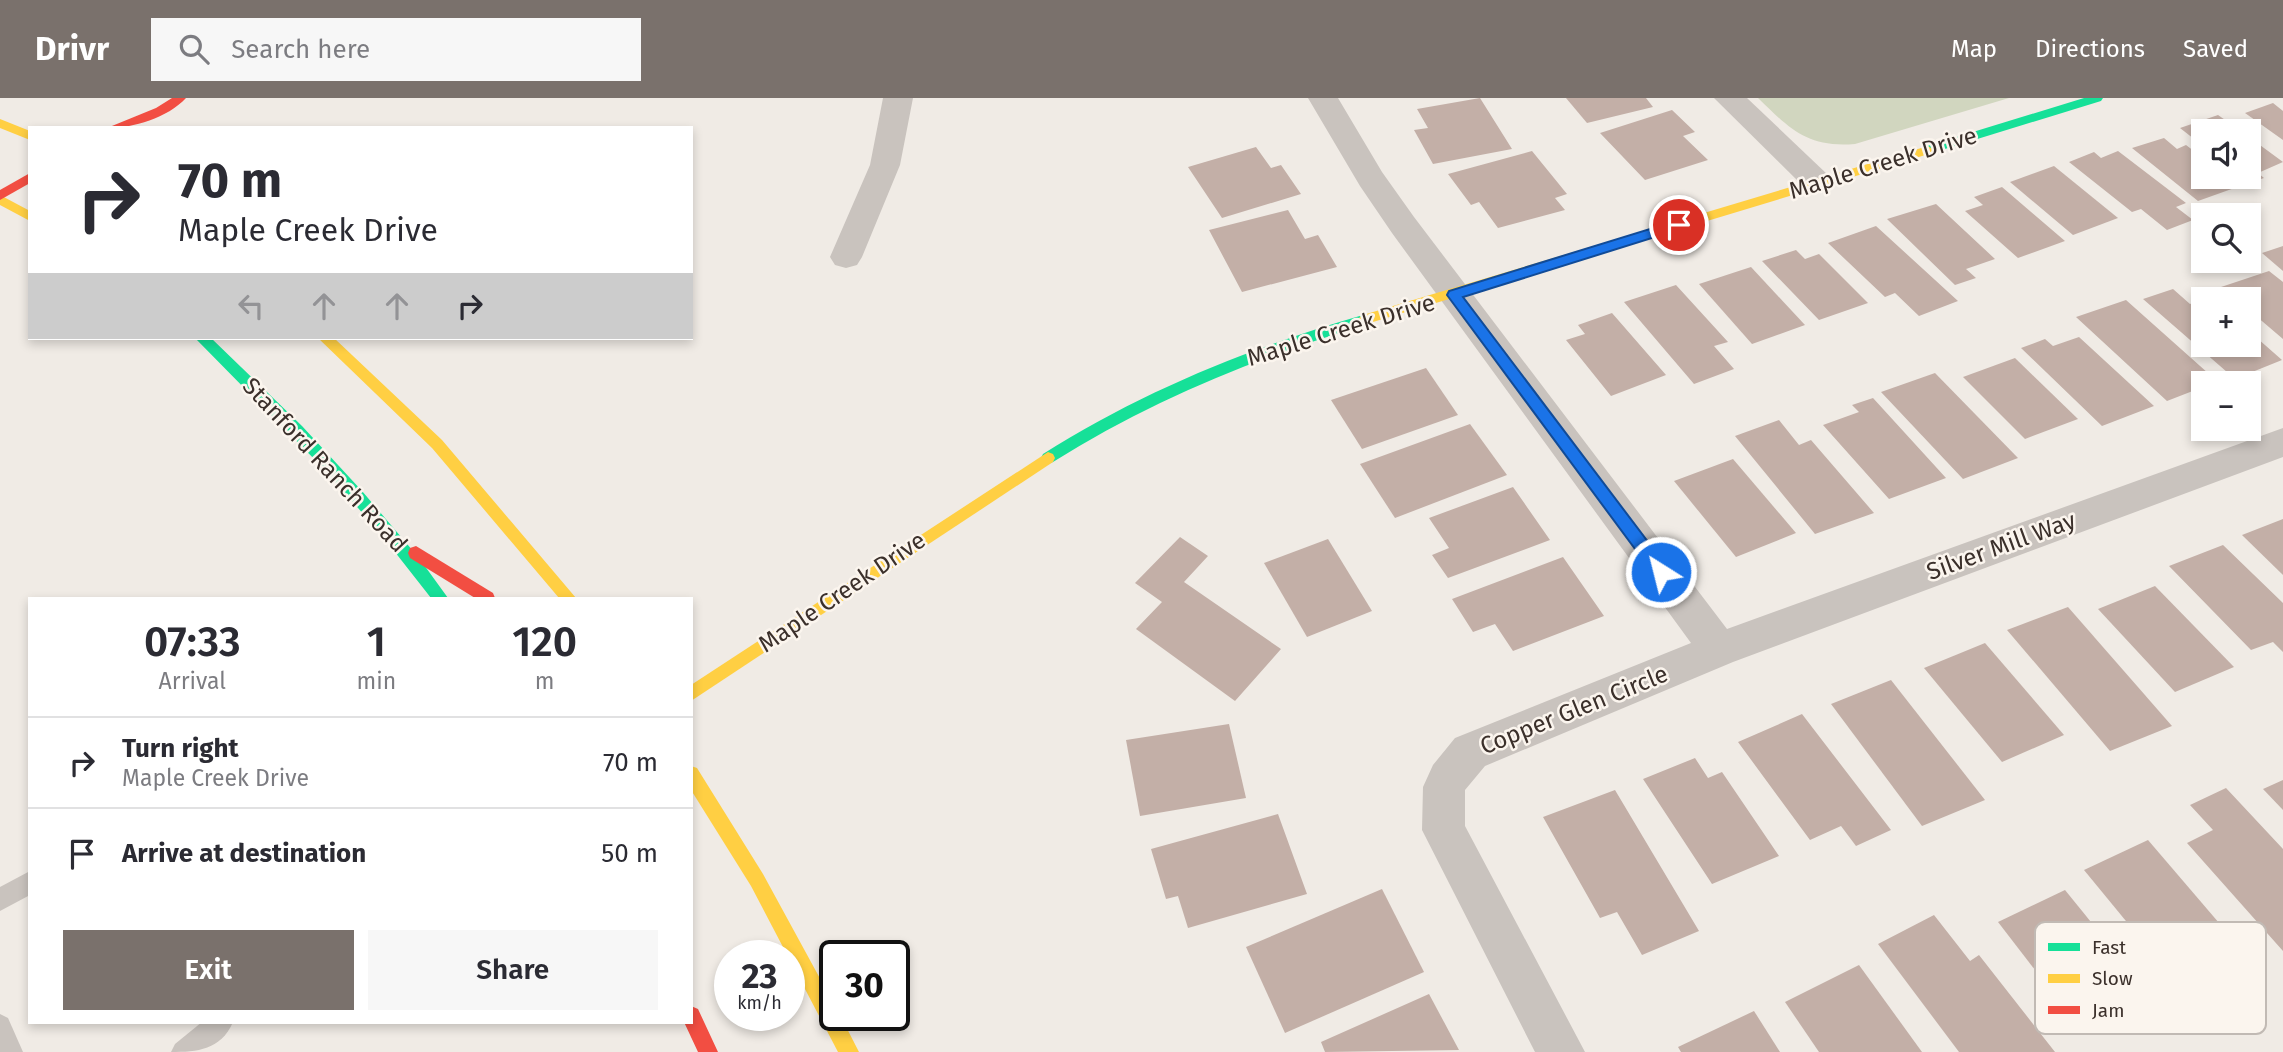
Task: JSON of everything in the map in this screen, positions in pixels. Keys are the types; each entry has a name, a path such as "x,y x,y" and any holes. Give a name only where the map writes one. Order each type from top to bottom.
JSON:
{"street":[{"path":"119,126 160,111 180,98"},
{"path":"846,257 885,165 898,98"},
{"path":"1324,98 1370,179 1719,650"},
{"path":"1729,98 1817,183"},
{"name":"Maple Creek Drive","path":"693,693 990,493 1075,440 1143,403 1266,351 2097,98"},
{"path":"104,126 120,109"},
{"path":"0,123 28,135"},
{"path":"28,178 0,197 28,216"},
{"name":"Stanford Ranch Road","path":"204,340 262,395 403,544 439,597"},
{"path":"327,340 437,444 567,597"},
{"name":"Silver Mill Way","path":"1719,650 2283,442"},
{"path":"403,544 485,597"},
{"name":"Copper Glen Circle","path":"1561,1052 1456,858 1444,830 1440,797 1452,772 1470,752 1719,650"},
{"path":"693,777 757,880 849,1052"},
{"path":"719,848 757,880"},
{"path":"693,1020 708,1052"}],"lane":[{"path":"0,900 28,882"},
{"path":"183,1052 218,1024"},
{"path":"0,1026 11,1052"}],"green space":[{"path":"1758,98 2009,98 1855,144 1838,144 1824,143 1800,134"}],"building":[{"path":"1480,98 1512,149 1433,164 1414,130 1428,128 1417,109"},
{"path":"1566,98 1646,98 1653,107 1587,123"},
{"path":"2273,103 2283,111 2283,140 2261,124 2261,119 2253,119 2245,113"},
{"path":"1672,110 1695,132 1683,136 1708,160 1645,180 1600,133"},
{"path":"2218,115 2224,119 2206,119"},
{"path":"2191,124 2191,137 2180,128"},
{"path":"2164,138 2177,149 2186,145 2191,149 2191,189 2232,189 2198,201 2132,148"},
{"path":"2261,146 2283,162 2261,172"},
{"path":"1256,147 1271,168 1281,165 1301,194 1222,218 1188,167"},
{"path":"1532,151 1567,194 1555,198 1565,210 1498,228 1479,202 1471,205 1448,174"},
{"path":"2118,151 2186,203 2176,207 2191,221 2167,230 2141,209 2132,212 2069,162 2094,152 2101,158"},
{"path":"2054,166 2118,218 2073,235 2010,182"},
{"path":"2002,187 2065,241 2018,258 1965,211 1983,205 1974,197"},
{"path":"1936,204 1995,259 1966,269 1976,278 1955,285 1887,219"},
{"path":"1288,210 1305,239 1318,235 1337,267 1242,292 1209,230"},
{"path":"1876,226 1958,301 1919,316 1895,293 1885,297 1828,243"},
{"path":"2283,246 2283,271 2262,253"},
{"path":"1796,250 1805,259 1819,254 1868,303 1819,320 1762,261"},
{"path":"1751,267 1805,325 1752,344 1699,284"},
{"path":"2269,271 2283,282 2283,339 2261,320 2261,287 2221,287"},
{"path":"1676,285 1728,342 1714,346 1734,369 1694,384 1624,302"},
{"path":"2173,289 2191,304 2191,341 2143,299"},
{"path":"2126,300 2206,371 2191,371 2191,392 2167,401 2076,317"},
{"path":"1612,313 1666,375 1611,396 1566,340 1585,334 1578,325"},
{"path":"2079,337 2154,406 2102,426 2021,348 2045,339 2053,346"},
{"path":"2261,342 2282,360 2255,371 2226,371 2210,357 2261,357"},
{"path":"2015,358 2078,419 2025,439 1963,377"},
{"path":"1426,368 1458,415 1362,449 1331,400"},
{"path":"1935,373 2018,458 1963,479 1881,392"},
{"path":"1873,398 1946,478 1889,499 1823,425 1859,412 1852,405"},
{"path":"1779,420 1799,445 1811,440 1874,513 1815,534 1735,436"},
{"path":"1470,424 1507,475 1395,518 1360,464"},
{"path":"1733,459 1796,533 1736,557 1674,481"},
{"path":"1513,487 1550,540 1448,578 1432,555 1449,548 1429,518"},
{"path":"2283,519 2283,575 2242,535"},
{"path":"1180,537 1208,556 1184,582 1281,649 1235,701 1136,629 1162,602 1135,583"},
{"path":"1328,539 1372,611 1307,637 1264,563"},
{"path":"2223,545 2283,603 2283,652 2273,642 2251,650 2169,566"},
{"path":"1563,557 1604,616 1513,651 1495,624 1473,632 1452,599"},
{"path":"2155,586 2234,667 2175,692 2098,609"},
{"path":"2068,607 2172,726 2110,751 2007,630"},
{"path":"1985,643 2064,735 2002,762 1924,668"},
{"path":"1891,680 1985,800 1922,826 1831,704"},
{"path":"1802,714 1891,830 1856,846 1841,826 1810,840 1738,742"},
{"path":"1229,724 1246,798 1140,816 1126,740"},
{"path":"1695,758 1708,778 1722,772 1779,856 1712,884 1643,779"},
{"path":"2283,780 2283,810 2263,789"},
{"path":"2226,788 2283,849 2283,951 2266,932 2266,922 2257,922 2187,843 2213,830 2190,805"},
{"path":"1615,790 1699,931 1642,955 1617,912 1600,918 1543,817"},
{"path":"1278,814 1307,894 1188,928 1178,896 1166,899 1151,849"},
{"path":"2148,840 2218,922 2127,922 2084,870"},
{"path":"1382,889 1424,972 1285,1033 1246,947"},
{"path":"2065,890 2091,922 2035,922 2035,970 1998,922"},
{"path":"1934,915 1970,961 1979,955 2035,1026 2035,1034 2041,1034 2055,1052 1959,1052 1878,944"},
{"path":"1859,965 1922,1052 1819,1052 1785,1002"},
{"path":"1429,994 1459,1050 1325,1052 1321,1042"},
{"path":"1754,1011 1780,1052 1681,1052 1678,1047"}],"traffic: fast":[{"path":"1928,150 2097,98"},
{"path":"1048,458 1122,414 1200,377 1281,345 1363,320"},
{"path":"204,340 327,462 386,528 439,597"}],"traffic: slow":[{"path":"0,123 28,135"},
{"path":"1363,320 1928,150"},
{"path":"0,199 28,216"},
{"path":"327,340 437,444 567,597"},
{"path":"693,693 1048,458"},
{"path":"693,777 757,880 849,1052"}],"traffic: jam":[{"path":"119,126 160,111 180,98"},
{"path":"0,196 28,178"},
{"path":"416,553 485,597"},
{"path":"693,1020 708,1052"}],"route":[{"path":"1661,572 1454,295 1679,225"}]}
